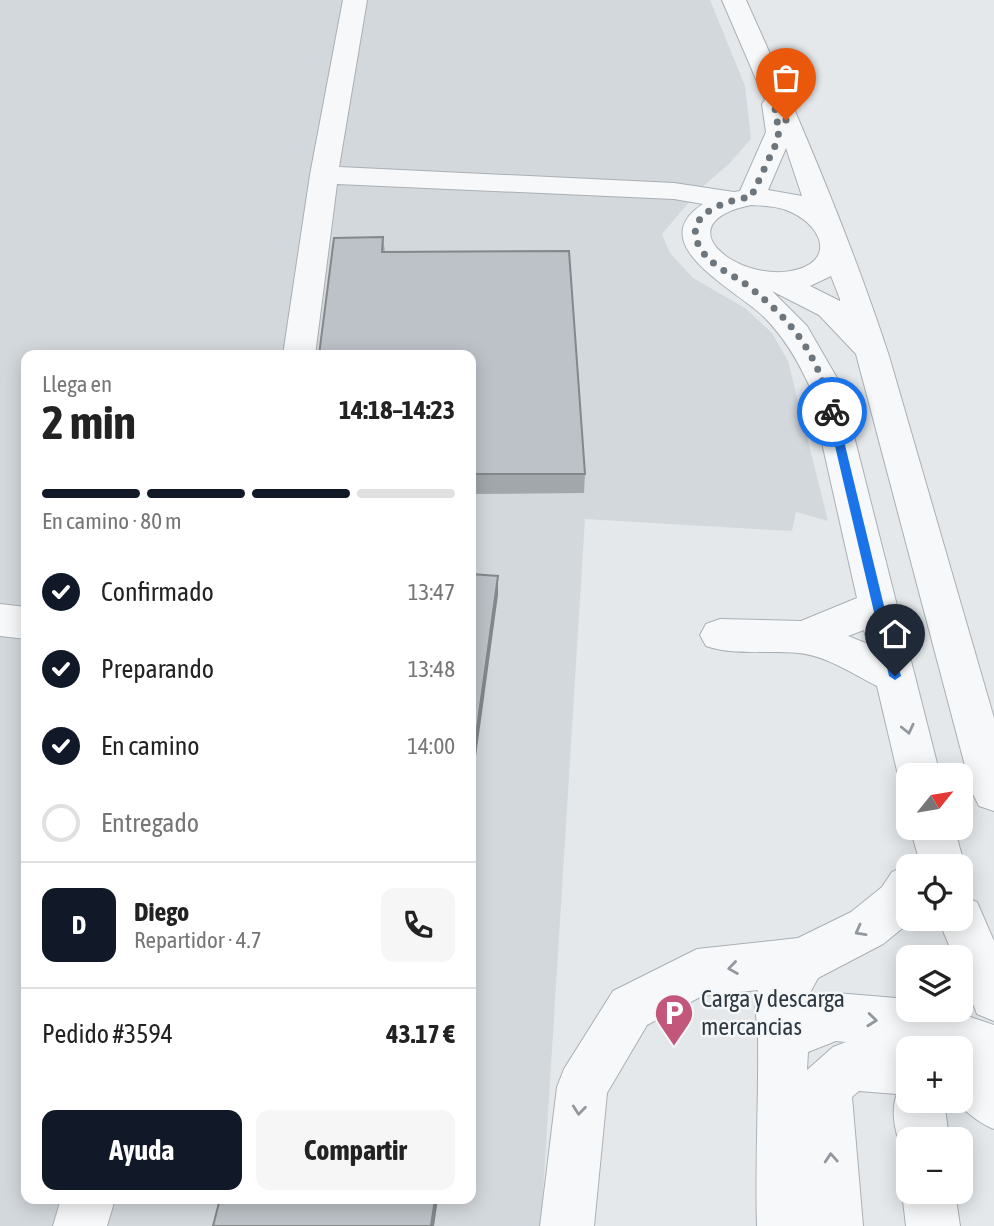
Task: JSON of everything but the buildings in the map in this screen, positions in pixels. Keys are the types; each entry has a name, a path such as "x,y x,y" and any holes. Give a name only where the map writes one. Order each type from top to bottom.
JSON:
{"street":[{"path":"300,350 324,175 355,0"},
{"path":"734,0 803,158 855,299 994,792"},
{"path":"696,238 697,226 704,215 715,206 741,198 775,146 779,132 771,85"},
{"path":"324,175 674,191 793,203 811,212 830,236 829,262 817,272 799,279 778,282 741,277 726,270"},
{"path":"604,188 655,204 685,225 696,238 705,256 771,305 804,341 816,363 825,385 916,763"},
{"path":"778,282 830,308 858,335 873,356"},
{"path":"801,637 841,624 878,606"},
{"path":"0,620 21,622"},
{"path":"720,635 801,637 849,653 895,676"},
{"path":"567,1226 582,1087 630,1008 697,973 801,961 867,928 896,905"},
{"path":"966,931 994,997"},
{"path":"784,1226 781,1164 783,1036 779,996 801,961"},
{"path":"783,1036 836,1017 912,1024 971,1040 994,1052"},
{"path":"836,1226 827,1086 851,1065 896,1069"},
{"path":"973,1084 994,1104"},
{"path":"80,1226 87,1204"},
{"path":"930,1204 933,1226"}],"shaded area":[{"path":"0,0 710,0 745,86 751,139 729,164 701,188 662,234 670,253 693,278 745,308 772,333 788,361 828,521 796,512 792,531 585,519 541,1226 0,1226"}],"way so far":[{"path":"786,120 771,85 779,132 751,197 715,206 704,215 697,226 696,238 705,256 771,305 804,341 825,385 832,412"}],"place":[{"name":"Carga y descarga mercancias","path":"674,1047"}],"route":[{"path":"832,412 895,676"}]}
